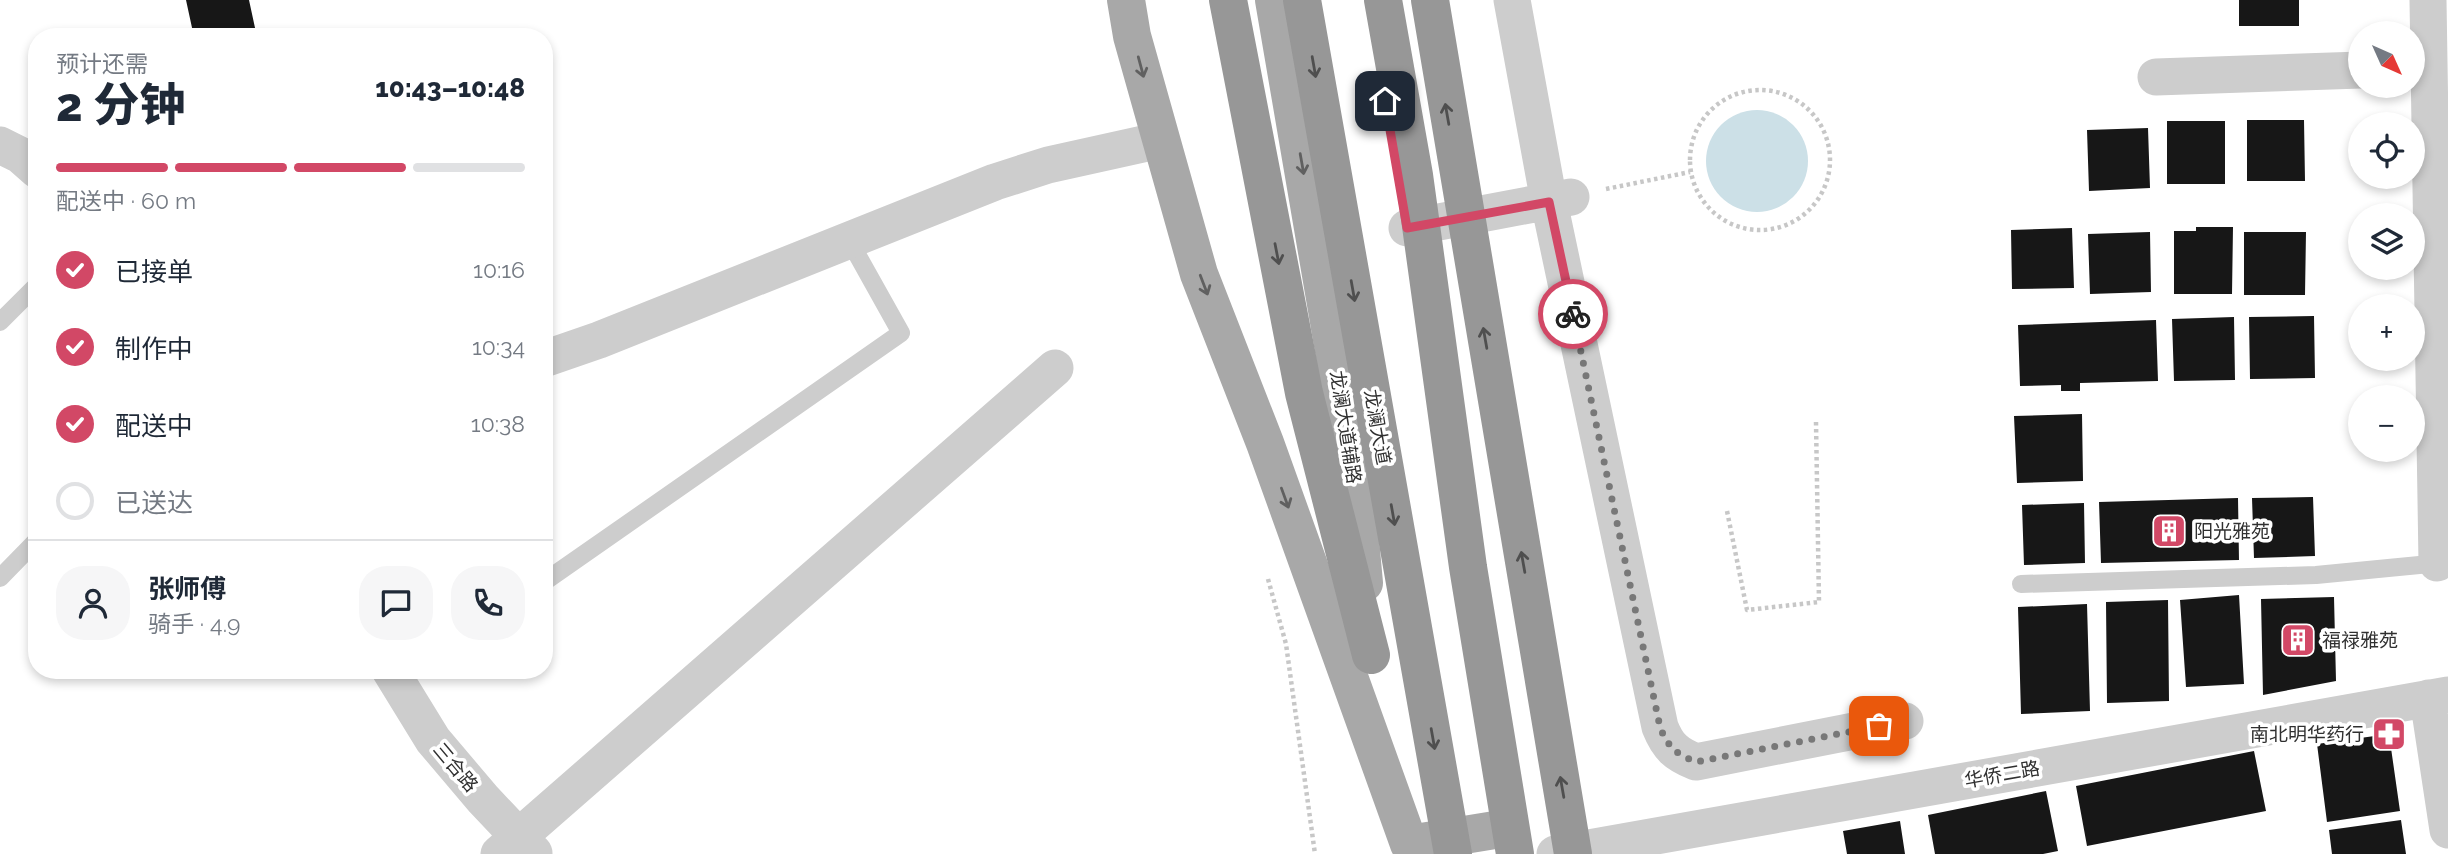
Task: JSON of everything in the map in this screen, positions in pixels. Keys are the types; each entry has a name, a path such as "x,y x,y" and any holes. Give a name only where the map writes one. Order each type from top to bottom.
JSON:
{"highway":[{"path":"1228,0 1304,393 1371,655"},
{"name":"龙澜大道","path":"1302,0 1453,854"},
{"path":"1382,0 1415,175 1507,846"},
{"path":"1430,0 1573,854"}],"main road":[{"path":"1126,0 1132,36 1199,274 1265,443 1410,849 1507,846 1368,0"},
{"name":"龙澜大道辅路","path":"1274,0 1353,462 1371,655 1410,849"}],"street":[{"path":"1512,0 1560,199 1660,727 1667,744 1678,755 1696,762 1905,721"},
{"path":"2428,0 2441,291 2443,563"},
{"path":"2156,77 2348,70"},
{"path":"553,355 995,182 1048,165 1161,140"},
{"path":"0,145 28,162"},
{"path":"1407,228 1560,199"},
{"path":"518,848 1055,368"},
{"name":"三合路","path":"400,679 433,740 483,799 518,848"},
{"path":"2438,697 2448,830"},
{"name":"华侨二路","path":"1555,854 2438,697"}],"lane":[{"path":"553,576 901,333 849,240"},
{"path":"0,322 28,294"},
{"path":"0,578 28,549"},
{"path":"2021,584 2316,575 2443,563"}],"path":[{"path":"1755,90 1778,92 1800,102 1817,118 1827,139 1830,163 1826,186 1814,206 1796,220 1775,229 1752,230 1730,225 1711,212 1697,194 1690,172 1690,149 1698,127 1712,109 1732,95 1755,90"},
{"path":"1560,199 1690,172"},
{"path":"1727,511 1747,610 1819,602 1816,422"},
{"path":"1268,577 1286,644 1315,854"}],"shaded area":[{"path":"1757,110 1777,114 1793,125 1804,141 1808,161 1804,181 1793,197 1777,208 1757,212 1737,208 1721,197 1710,181 1706,161 1710,141 1721,125 1737,114"}],"building":[{"path":"186,0 249,0 255,28 192,28"},
{"path":"2239,0 2299,0 2299,26 2239,26"},
{"path":"2247,120 2304,120 2305,181 2247,181"},
{"path":"2167,121 2225,121 2225,184 2167,184"},
{"path":"2148,128 2150,188 2089,191 2087,130"},
{"path":"2196,227 2233,227 2232,294 2174,294 2174,231 2196,231"},
{"path":"2072,228 2074,288 2012,289 2011,230"},
{"path":"2150,232 2151,292 2090,294 2088,234"},
{"path":"2244,232 2306,232 2305,295 2244,295"},
{"path":"2314,316 2315,378 2250,379 2249,317"},
{"path":"2234,317 2235,380 2174,381 2172,319"},
{"path":"2156,320 2158,381 2080,383 2080,391 2061,391 2061,385 2020,386 2018,325"},
{"path":"2082,414 2083,481 2017,483 2014,416"},
{"path":"2313,497 2315,556 2254,558 2252,498"},
{"name":"阳光雅苑","path":"2238,498 2239,560 2101,563 2099,502"},
{"path":"2084,503 2085,563 2024,565 2022,505"},
{"path":"2239,595 2244,684 2186,687 2180,600"},
{"name":"福禄雅苑","path":"2334,597 2336,681 2263,695 2261,599"},
{"path":"2168,600 2169,701 2107,703 2106,602"},
{"path":"2087,604 2090,711 2021,714 2018,607"},
{"path":"2389,734 2400,811 2327,822 2317,744"},
{"path":"2254,751 2266,811 2087,846 2076,786"},
{"path":"2046,791 2058,851 2043,854 1935,854 1928,815"},
{"path":"2401,820 2406,854 2332,854 2329,830"},
{"path":"1900,821 1905,854 1847,854 1843,831"}],"way so far":[{"path":"1573,314 1660,727 1667,744 1678,755 1696,762 1879,726"}],"place":[{"name":"阳光雅苑","path":"2169,531"},
{"name":"福禄雅苑","path":"2298,640"},
{"name":"南北明华药行","path":"2389,734"}],"route":[{"path":"1385,101 1407,228 1549,202 1573,314"}]}
